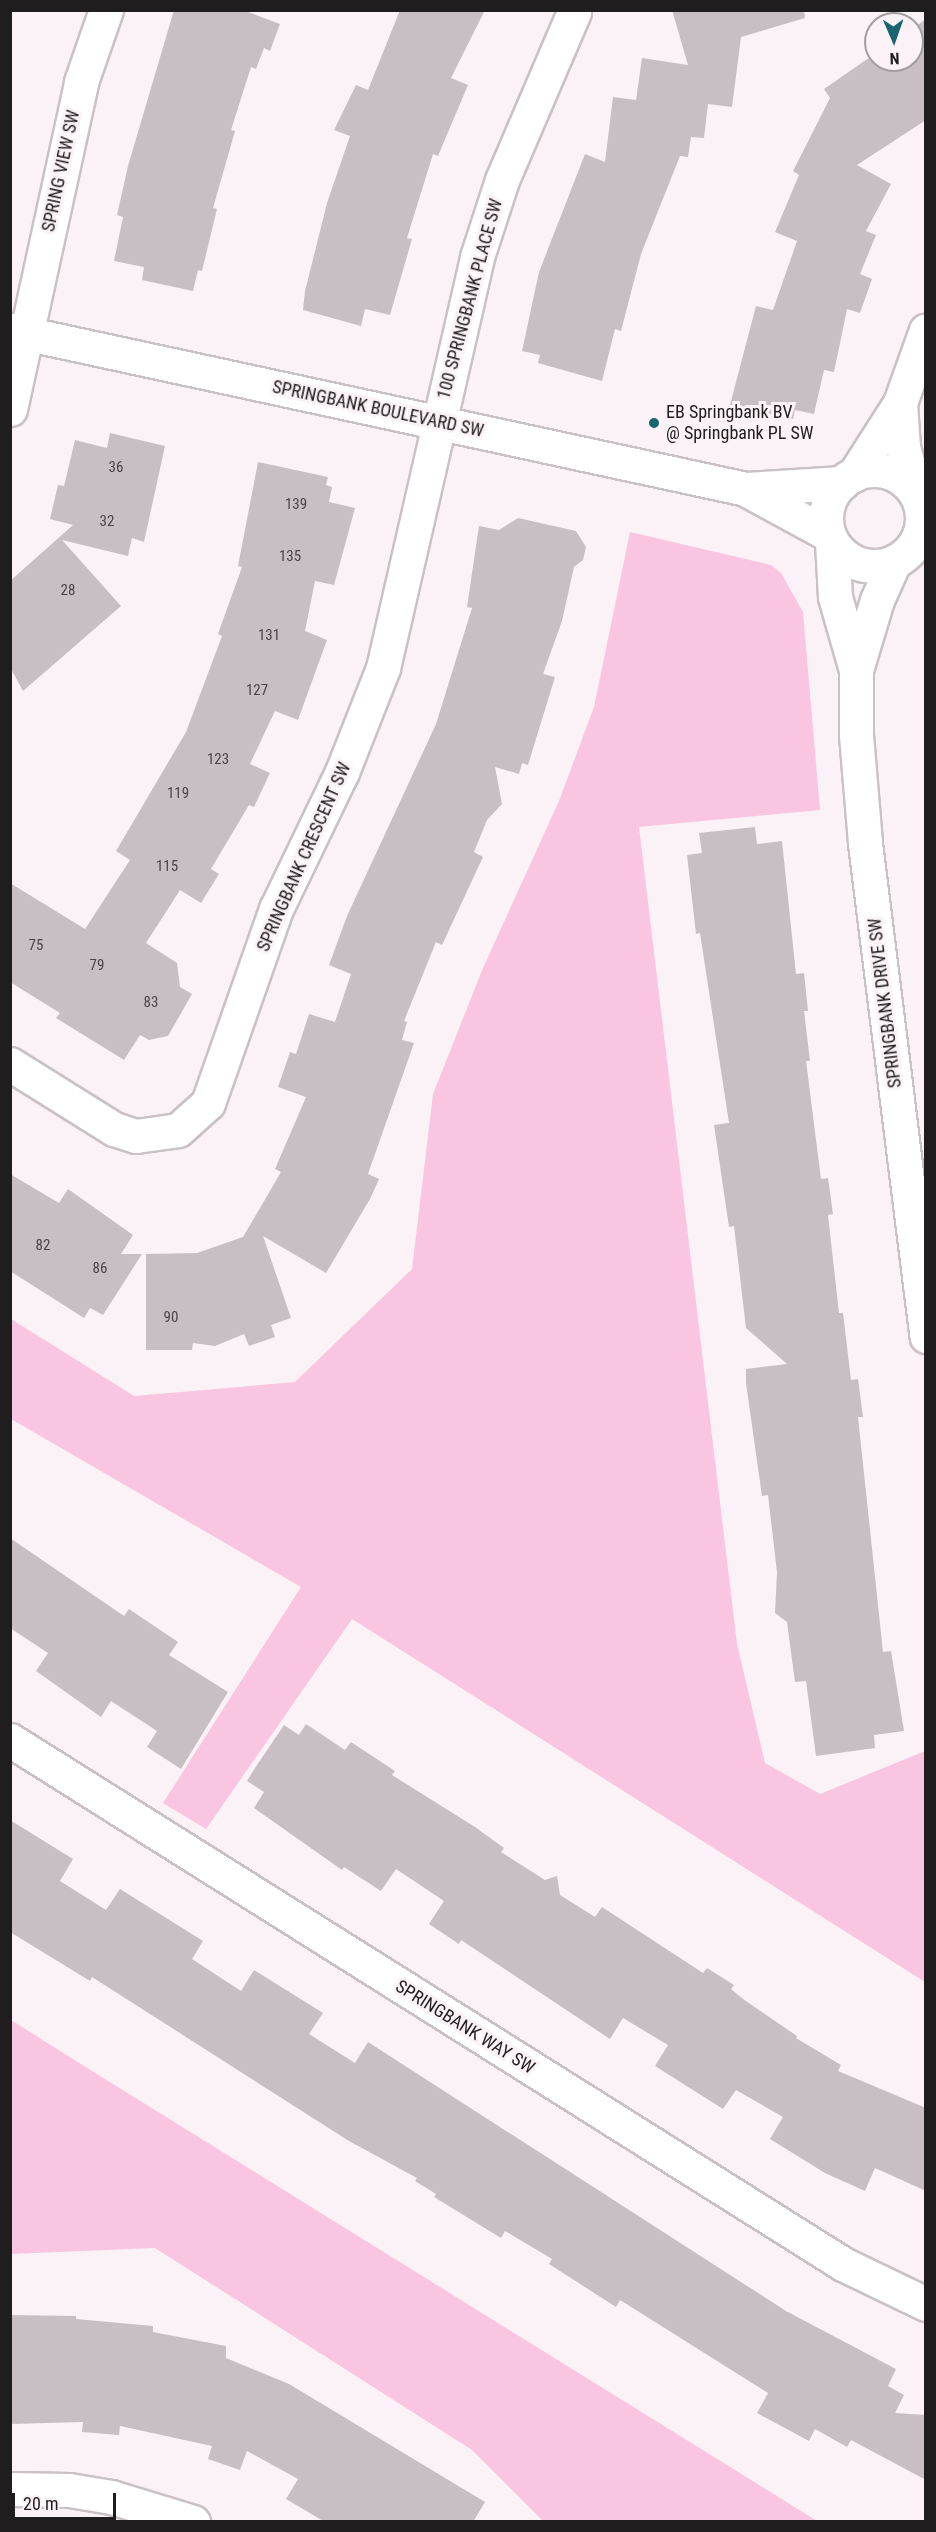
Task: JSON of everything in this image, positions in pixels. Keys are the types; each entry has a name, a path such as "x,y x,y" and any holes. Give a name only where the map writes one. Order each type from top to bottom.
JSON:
{"street":[{"name":"SPRING VIEW SW","path":"10,410 18,332 81,82 106,10"},
{"name":"100 SPRINGBANK PLACE SW","path":"439,422 477,257 502,180 574,12"},
{"path":"900,404 903,447 920,499 920,532 907,558 876,566 857,563 830,538 828,503 848,479 900,404 926,330"},
{"name":"SPRINGBANK BOULEVARD SW","path":"18,332 746,489 848,479"},
{"name":"SPRINGBANK CRESCENT SW","path":"10,1064 114,1129 136,1136 177,1130 208,1103 276,909 342,772 383,668 439,422"},
{"path":"848,479 867,471 895,475 920,499"},
{"name":"SPRINGBANK BOULEVARD SW","path":"746,489 830,538"},
{"name":"SPRINGBANK DRIVE SW","path":"830,538 835,597 856,670 856,735 865,843 926,1336"},
{"name":"SPRINGBANK DRIVE SW","path":"856,670 877,600 907,558"},
{"name":"SPRINGBANK WAY SW","path":"10,1740 843,2264 926,2304"},
{"path":"10,2489 69,2490 111,2497 194,2522"}],"shaded area":[{"path":"630,532 771,565 781,573 803,612 820,810 639,827 737,1644 765,1763 820,1794 925,1751 925,1982 352,1619 206,1829 163,1803 301,1587 11,1419 11,1319 134,1396 295,1382 412,1269 433,1094 483,968 559,801 594,707"},
{"path":"11,2020 817,2521 543,2521 472,2450 155,2248 11,2254"}],"building":[{"path":"174,10 243,10 280,24 270,51 264,48 256,69 251,67 231,130 235,131 213,208 217,209 202,271 198,270 193,291 142,280 144,267 114,261 123,217 117,215 128,166"},
{"path":"400,10 485,10 451,78 468,85 438,156 433,154 407,238 412,239 390,315 365,309 361,326 303,310 305,291 327,203 350,136 334,130 356,85 368,90"},
{"path":"672,10 804,10 805,18 741,37 732,107 708,104 704,138 691,137 688,157 680,156 641,254 621,331 615,329 602,381 538,363 540,355 522,351 539,272 585,154 605,162 613,97 636,100 642,58 688,65"},
{"path":"926,19 926,120 857,165 891,184 866,231 876,235 860,274 872,279 860,313 847,309 834,372 824,370 814,414 795,410 793,419 730,405 756,306 773,310 797,241 775,232 799,175 793,171 830,98 824,89 864,61 864,72 924,72 924,20"},
{"path":"110,433 165,446 144,542 132,538 128,556 62,540 121,606 23,691 10,667 10,581 73,525 50,519 58,485 64,486 75,440 107,448"},
{"path":"258,462 328,477 326,485 332,487 329,502 355,508 334,585 315,581 305,631 327,640 298,720 275,711 250,764 270,773 254,807 249,805 211,869 219,874 201,903 180,890 146,943 177,963 180,987 192,994 168,1036 149,1040 140,1035 124,1060 56,1018 60,1013 10,982 10,883 85,929 130,860 116,851 186,732 222,636 218,634 242,567 238,566"},
{"path":"518,518 576,531 586,547 583,560 574,567 562,621 543,674 555,677 528,765 522,763 519,774 495,767 502,804 487,820 474,852 483,857 442,945 436,942 404,1021 407,1022 402,1040 414,1043 368,1174 379,1179 370,1199 326,1273 263,1236 291,1318 271,1325 275,1337 249,1346 244,1334 215,1346 193,1343 192,1350 146,1350 146,1254 197,1253 243,1237 281,1172 275,1169 306,1097 278,1087 290,1052 296,1054 309,1014 335,1022 351,974 329,965 347,916 436,724 472,608 467,607 479,526 499,530"},
{"path":"755,827 757,844 782,841 796,974 804,973 808,1011 804,1011 810,1061 806,1061 821,1179 828,1178 833,1214 828,1215 839,1313 843,1313 851,1380 858,1379 863,1417 858,1417 883,1652 891,1651 904,1731 874,1735 875,1748 816,1756 806,1681 795,1682 787,1622 775,1613 777,1572 768,1495 762,1496 746,1383 746,1369 787,1364 746,1328 734,1226 729,1227 714,1125 729,1123 700,933 696,934 687,855 702,853 699,833"},
{"path":"10,1174 59,1203 68,1189 133,1235 121,1254 142,1254 103,1315 90,1308 84,1318 10,1271"},
{"path":"10,1538 124,1616 129,1609 178,1642 169,1655 228,1692 181,1769 147,1747 157,1731 111,1701 101,1717 36,1671 48,1653 10,1628"},
{"path":"306,1724 345,1750 351,1742 395,1771 392,1775 475,1827 504,1848 501,1852 545,1880 557,1876 560,1895 595,1917 602,1907 703,1973 707,1968 734,1985 731,1989 743,1999 797,2036 796,2038 841,2065 838,2071 926,2108 926,2191 875,2168 865,2191 825,2173 770,2139 783,2117 736,2090 723,2109 655,2066 668,2045 623,2018 610,2039 461,1940 459,1944 429,1924 444,1901 396,1869 381,1891 344,1867 342,1870 254,1808 264,1792 247,1781 255,1768 284,1725 299,1735"},
{"path":"10,1820 73,1859 60,1881 106,1910 120,1889 203,1941 192,1959 241,1991 254,1970 323,2013 309,2034 355,2063 368,2042 786,2311 896,2369 888,2386 904,2395 895,2413 926,2415 926,2480 851,2440 847,2447 815,2429 809,2441 757,2413 768,2393 620,2300 616,2307 549,2264 552,2259 505,2231 501,2238 434,2197 436,2194 415,2181 417,2178 349,2141 92,1977 90,1981 10,1932"},
{"path":"10,2315 76,2316 76,2319 153,2326 153,2332 226,2346 226,2358 289,2384 485,2502 473,2522 325,2522 286,2499 298,2479 247,2451 240,2470 208,2459 212,2446 120,2426 119,2435 82,2432 83,2422 10,2424"}],"place":[{"name":"EB Springbank BV @ Springbank PL SW","path":"654,423"}]}
